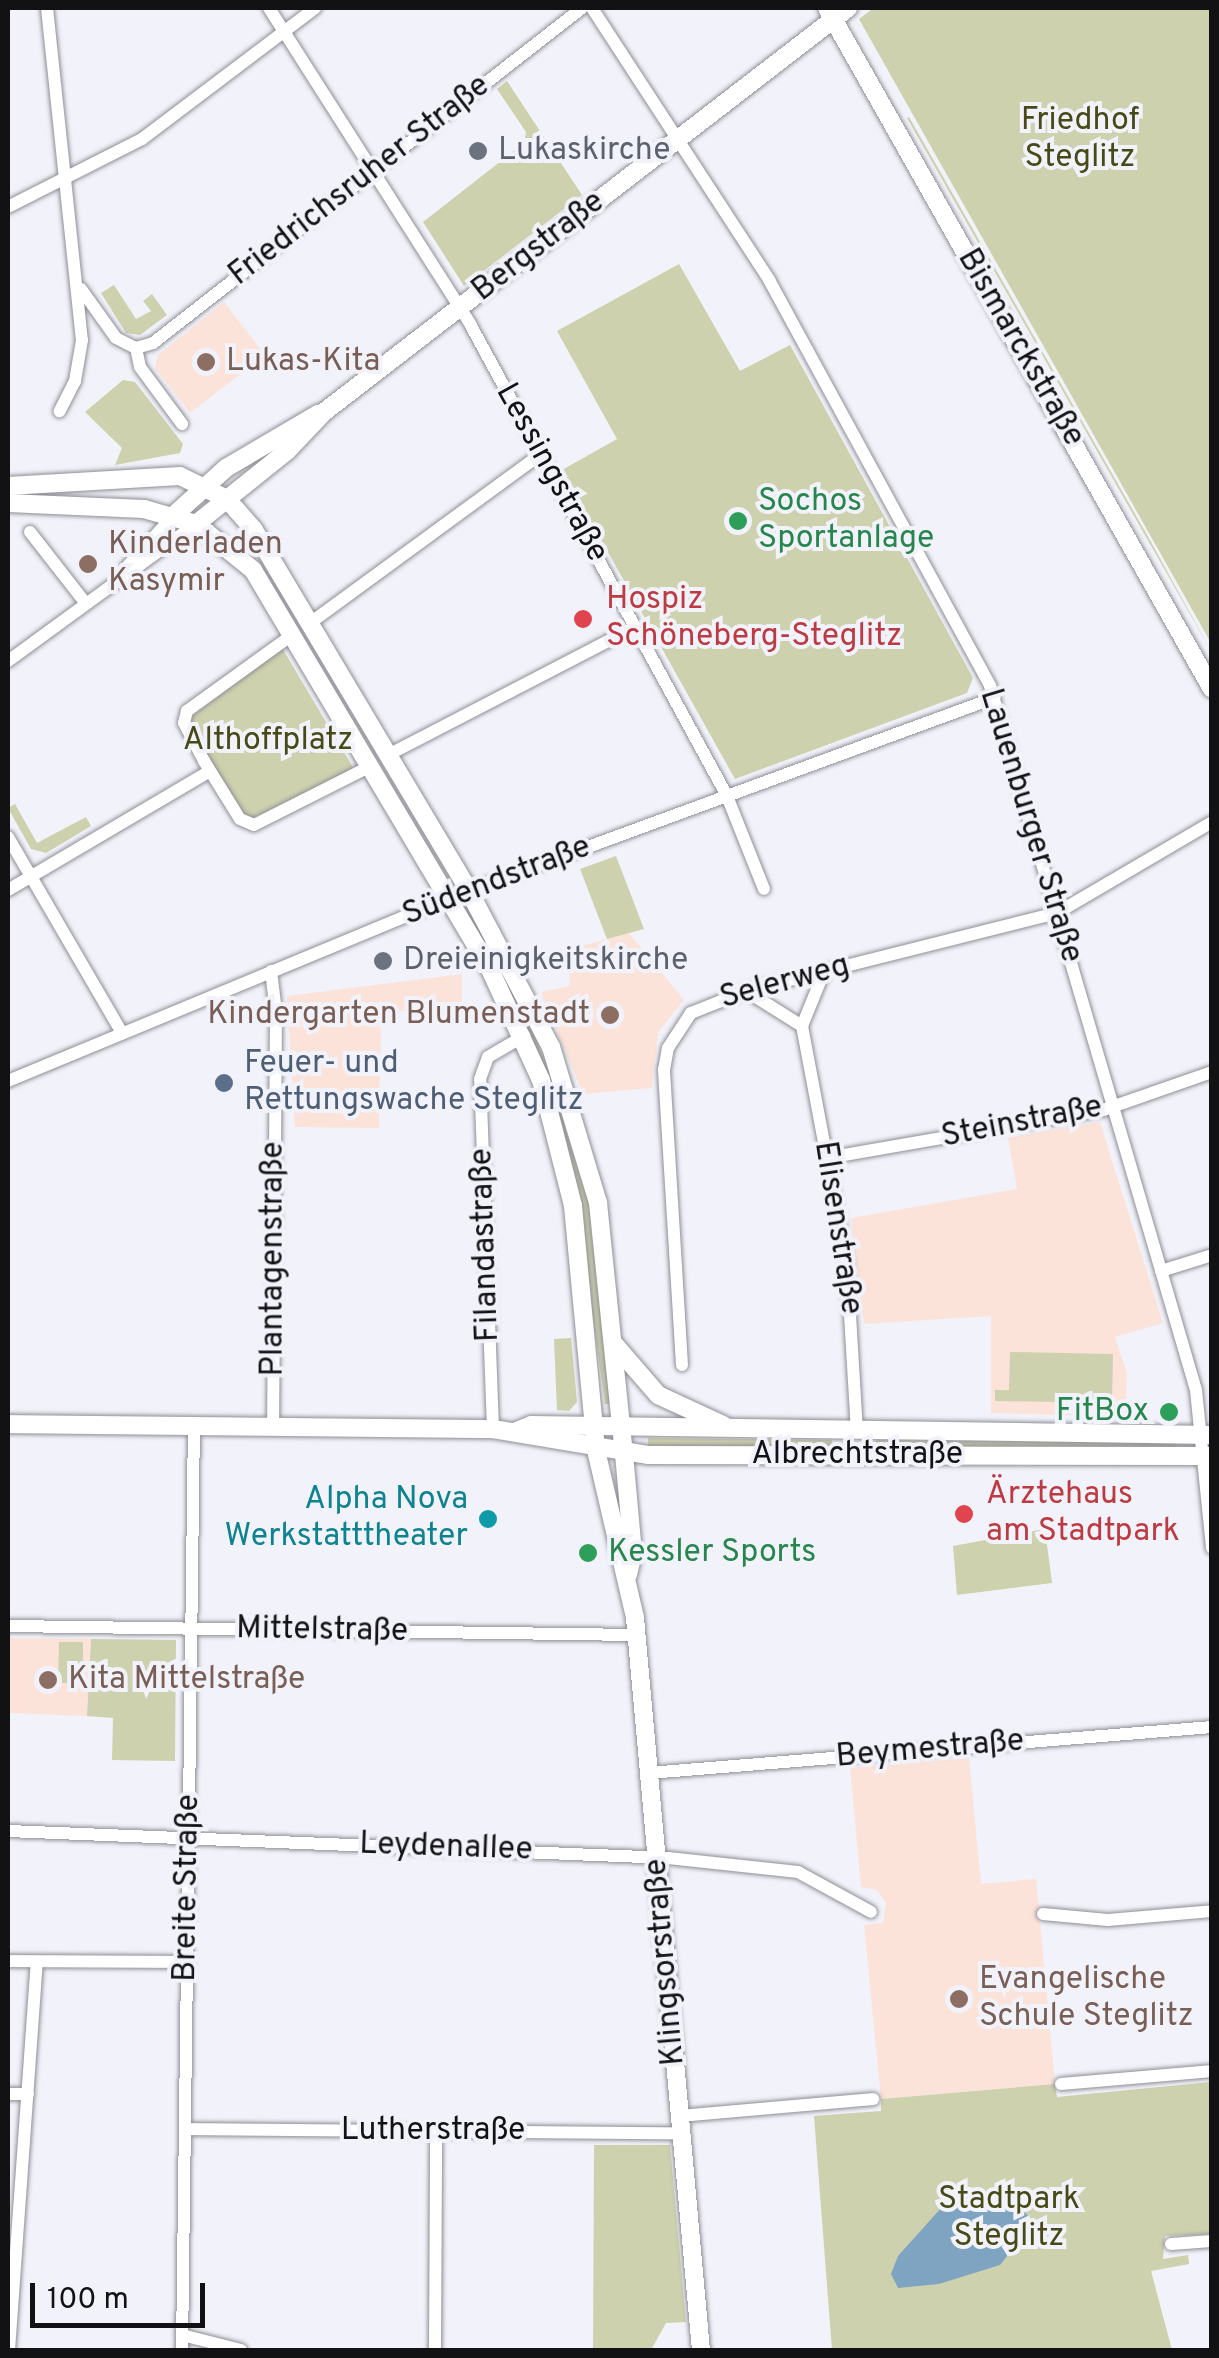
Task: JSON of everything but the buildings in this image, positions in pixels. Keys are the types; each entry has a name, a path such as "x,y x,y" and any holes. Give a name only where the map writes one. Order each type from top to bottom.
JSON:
{"main road":[{"name":"Bergstraße","path":"196,524 324,412 680,138 836,11"},
{"name":"Bismarckstraße","path":"836,11 1212,689"},
{"name":"Bergstraße","path":"172,517 207,484 276,434 324,412"},
{"path":"8,486 159,475 207,484 228,499 254,530 469,891"},
{"path":"8,503 144,509 196,524 253,570 449,898 524,1036"},
{"path":"230,548 238,534 254,530"},
{"name":"Klingsorstraße","path":"469,891 551,1047 598,1203 624,1454 632,1553 628,1574"},
{"name":"Klingsorstraße","path":"524,1036 558,1132 574,1206 596,1450 612,1536 628,1574 637,1635 701,2350"},
{"path":"613,1343 658,1395 737,1430"},
{"name":"Albrechtstraße","path":"8,1424 494,1429 624,1454 1208,1456"},
{"name":"Albrechtstraße","path":"514,1432 531,1425 1207,1435"},
{"path":"862,1432 868,1457"}],"street":[{"path":"47,8 80,287 82,340 75,381 60,411"},
{"name":"Lessingstraße","path":"268,8 460,308 727,796"},
{"path":"8,207 66,182 142,139 315,8"},
{"name":"Friedrichsruher Straße","path":"136,348 153,343 582,8"},
{"name":"Lauenburger Straße","path":"592,8 769,280 994,698 1196,1390 1207,1435 1212,1548"},
{"path":"80,287 110,330 136,348 140,368 182,424"},
{"path":"82,340 110,330"},
{"path":"310,623 541,454"},
{"name":"Bergstraße","path":"122,572 172,517"},
{"name":"Bergstraße","path":"8,661 122,572 196,524"},
{"path":"30,532 84,601"},
{"path":"388,755 635,627"},
{"path":"292,636 187,711 187,730 210,771 240,819 254,825 369,767"},
{"name":"Südendstraße","path":"8,1082 121,1031 449,898 994,698"},
{"path":"8,890 210,771"},
{"path":"727,796 764,888"},
{"name":"Selerweg","path":"682,1364 668,1048 691,1013 746,991 1057,913 1212,822"},
{"path":"8,837 121,1031"},
{"name":"Plantagenstraße","path":"270,971 276,1010 273,1426"},
{"path":"746,991 802,1026 824,972"},
{"name":"Elisenstraße","path":"802,1026 849,1284 862,1432"},
{"name":"Filandastraße","path":"494,1429 480,1079 488,1056 524,1036"},
{"name":"Steinstraße","path":"827,1158 1113,1107 1212,1072"},
{"path":"1161,1270 1212,1255"},
{"name":"Breite Straße","path":"182,2350 194,1426"},
{"name":"Mittelstraße","path":"8,1626 637,1635"},
{"name":"Beymestraße","path":"649,1773 1212,1726"},
{"name":"Leydenallee","path":"8,1831 657,1858 798,1872 871,1912"},
{"path":"1043,1914 1108,1920 1212,1911"},
{"path":"8,1962 187,1962"},
{"path":"8,2350 37,1962"},
{"path":"1061,2084 1212,2071"},
{"path":"8,2094 28,2094"},
{"name":"Lutherstraße","path":"185,2130 436,2131 681,2124 873,2099"},
{"path":"434,2350 436,2131"},
{"path":"1171,2244 1212,2241"},
{"path":"182,2335 241,2350"}],"shaded area":[{"name":"Lukas-Kita","path":"224,302 265,355 190,413 155,368 158,355"},
{"name":"Kindergarten Blumenstadt","path":"629,933 684,1000 658,1032 652,1088 583,1094 541,992 570,986 568,950"},
{"path":"462,974 462,1008 381,1012 379,1128 295,1127 287,996"},
{"path":"1100,1122 1163,1323 1115,1337 1127,1373 1126,1417 991,1413 991,1316 864,1324 851,1218 1017,1189 1008,1138"},
{"name":"Kita Mittelstraße","path":"8,1638 91,1639 87,1716 8,1713"},
{"name":"Evangelische Schule Steglitz","path":"969,1758 981,1884 1036,1879 1055,2084 881,2099 864,1925 883,1923 886,1903 877,1890 861,1887 850,1768"}],"green space":[{"name":"Friedhof Steglitz","path":"874,8 1211,8 1211,643 859,19"},
{"path":"507,81 582,195 464,286 423,222 524,143 526,132 497,89"},
{"path":"907,118 1151,542 1211,651"},
{"name":"Sochos Sportanlage","path":"679,264 740,371 790,345 973,678 967,693 735,779 562,470 617,439 557,331"},
{"path":"114,285 136,319 151,311 143,301 152,294 167,315 140,335 126,333 101,293"},
{"path":"123,380 135,382 183,444 180,453 115,465 122,448 85,412"},
{"name":"Althoffplatz","path":"282,648 354,769 247,821 190,726 191,717"},
{"path":"15,804 37,843 86,817 91,826 46,853 31,849 8,808"},
{"path":"616,856 644,929 607,939 580,869"},
{"path":"531,1023 590,1206 611,1404 605,1404 588,1282 525,1026"},
{"path":"571,1338 577,1402 569,1411 557,1410 554,1339"},
{"path":"1010,1352 1113,1354 1112,1403 995,1401 995,1390 1009,1390"},
{"path":"648,1438 832,1440 832,1449 648,1447"},
{"path":"876,1440 1176,1443 1176,1448 874,1449"},
{"path":"1045,1529 1052,1583 957,1595 953,1546"},
{"path":"91,1639 176,1640 175,1761 112,1760 113,1718 87,1716"},
{"path":"59,1642 83,1642 83,1683 58,1683"},
{"name":"Stadtpark Steglitz","path":"1211,2082 1211,2234 1165,2236 1163,2259 1188,2255 1189,2264 1151,2271 1172,2350 832,2350 814,2116 881,2111 881,2099 1055,2084 1057,2097"},
{"path":"594,2145 670,2145 686,2322 666,2323 651,2350 593,2350"}],"water":[{"path":"959,2188 1008,2193 1028,2216 1026,2233 1000,2265 939,2284 898,2288 891,2274 898,2256"}],"place":[{"name":"Lukaskirche","path":"478,151"},
{"name":"Lukas-Kita","path":"206,362"},
{"name":"Sochos Sportanlage","path":"738,521"},
{"name":"Kinderladen Kasymir","path":"88,564"},
{"name":"Hospiz Schöneberg-Steglitz","path":"583,619"},
{"name":"Dreieinigkeitskirche","path":"383,961"},
{"name":"Kindergarten Blumenstadt","path":"610,1015"},
{"name":"Feuer- und Rettungswache Steglitz","path":"224,1083"},
{"name":"FitBox","path":"1169,1412"},
{"name":"Ärztehaus am Stadtpark","path":"964,1514"},
{"name":"Alpha Nova Werkstatttheater","path":"488,1519"},
{"name":"Kessler Sports","path":"588,1553"},
{"name":"Kita Mittelstraße","path":"48,1680"},
{"name":"Evangelische Schule Steglitz","path":"959,1999"}]}
